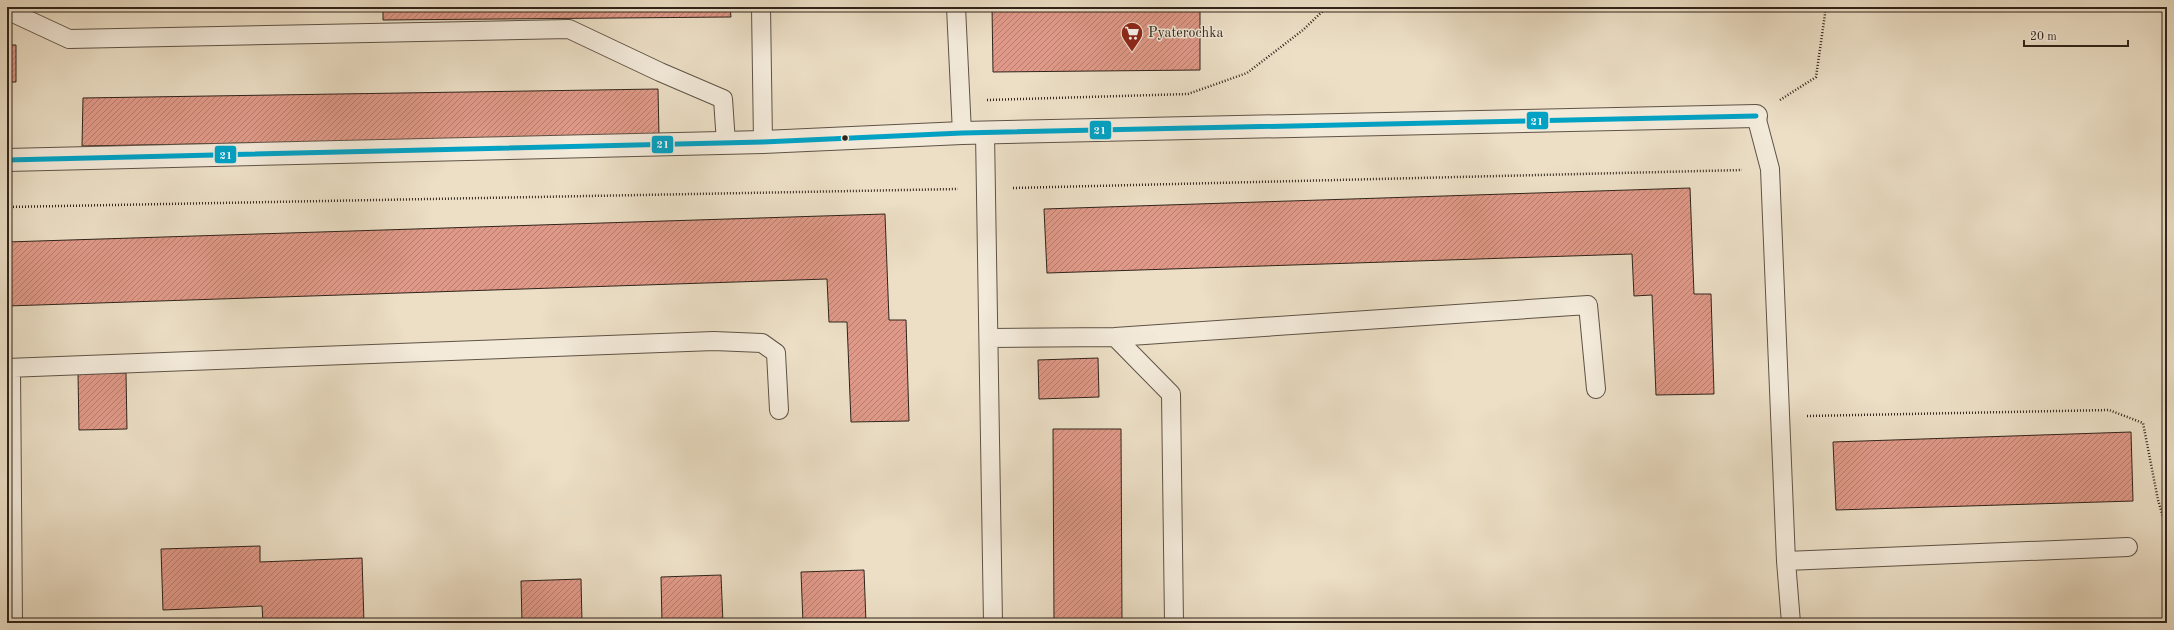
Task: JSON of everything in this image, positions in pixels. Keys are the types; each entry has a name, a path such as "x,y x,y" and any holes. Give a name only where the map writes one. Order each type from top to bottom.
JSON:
{"street":[{"path":"7,160 763,142 962,133 1756,116"}],"lane":[{"path":"761,7 763,142"},
{"path":"956,7 962,133"},
{"path":"7,12 13,13 69,39 569,29 660,72 723,99 726,143"},
{"path":"1756,116 1770,169 1782,417 1786,561 1791,623"},
{"path":"985,133 993,623"},
{"path":"989,338 1115,338 1588,305 1596,389"},
{"path":"1115,338 1171,394 1174,623"},
{"path":"13,623 9,368 714,341 762,343 776,353 779,410"},
{"path":"1786,561 2128,547"}],"path":[{"path":"960,101 1188,94 1247,73 1304,30 1327,7"},
{"path":"1756,116 1816,77 1826,7"},
{"path":"7,206 986,188 1770,169"},
{"path":"1782,417 2109,410 2143,423 2158,500 2167,530"}],"building":[{"path":"19,7 54,7 54,10"},
{"path":"89,7 132,7 132,9 89,9"},
{"path":"383,7 730,7 731,17 383,20"},
{"path":"992,7 1200,7 1200,70 993,72"},
{"path":"7,45 16,45 16,82 7,82"},
{"path":"658,89 659,136 82,146 83,98"},
{"path":"1690,188 1694,294 1711,294 1714,394 1656,395 1652,295 1634,296 1632,254 1047,273 1044,209"},
{"path":"885,214 889,320 906,320 909,421 851,422 847,322 829,322 827,279 7,306 7,242"},
{"path":"1098,358 1099,397 1039,399 1038,360"},
{"path":"126,373 127,429 79,430 78,374"},
{"path":"1053,429 1121,429 1122,623 1054,623"},
{"path":"2131,432 2133,501 1836,510 1833,442"},
{"path":"260,546 260,562 362,558 364,623 305,623 305,621 263,622 262,606 163,610 161,549"},
{"path":"864,570 866,623 803,623 801,572"},
{"path":"721,575 723,623 662,623 661,577"},
{"path":"581,579 582,623 522,623 521,581"}],"transit line":[{"name":"21","path":"7,160 763,142 962,133 1756,116"}],"place":[{"name":"Pyaterochka","path":"1132,52"}]}
